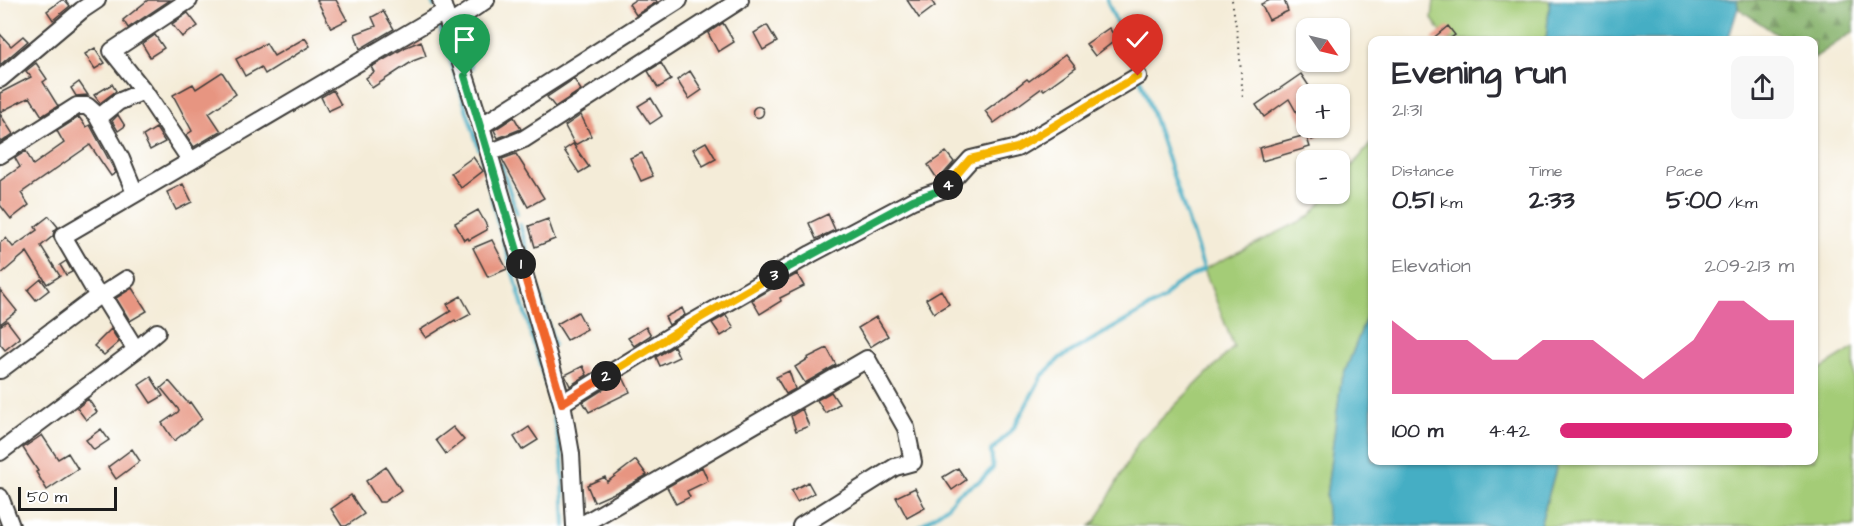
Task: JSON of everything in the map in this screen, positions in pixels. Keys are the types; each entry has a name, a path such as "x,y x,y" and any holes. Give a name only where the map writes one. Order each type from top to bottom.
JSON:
{"street":[{"path":"0,79 97,0"},
{"path":"189,0 112,51 144,91 191,161"},
{"path":"135,350 63,236 445,12 486,0"},
{"path":"481,126 680,0"},
{"path":"489,153 524,139 740,0"},
{"path":"445,12 481,126 562,403 571,454 575,526"},
{"path":"562,403 688,325 811,254 913,200 944,189 970,159 1017,148 1138,76"},
{"path":"96,114 102,115 118,102 144,91"},
{"path":"0,155 77,106 87,106 96,114 121,159 135,193"},
{"path":"0,370 100,296 127,279"},
{"path":"0,452 157,332"},
{"path":"580,526 867,360 906,428 913,462 895,468 801,526"},
{"path":"0,497 11,526"}],"path":[{"path":"1232,0 1239,46 1243,100"}],"green space":[{"path":"1434,0 1550,0 1546,36 1444,36 1432,19"},
{"path":"1737,0 1854,0 1854,31 1818,55 1818,36 1779,36 1738,8"},
{"path":"1368,147 1368,313 1341,382 1326,497 1328,526 1090,526 1096,521 1139,441 1234,347 1204,269 1309,217 1320,204 1350,204 1350,169"},
{"path":"1854,348 1854,526 1540,526 1557,465 1818,465 1818,370"}],"water":[{"path":"1550,0 1737,0 1738,8 1729,36 1546,36"},
{"path":"1368,313 1368,465 1557,465 1540,526 1328,526 1326,497 1341,382"}],"building":[{"path":"62,0 70,6 53,20 47,11"},
{"path":"148,0 170,0 128,28 123,20"},
{"path":"317,0 336,0 347,20 331,28"},
{"path":"635,0 656,0 657,2 636,15 629,4"},
{"path":"907,0 931,0 935,6 919,18"},
{"path":"1270,0 1284,0 1288,11 1269,20 1261,4"},
{"path":"383,11 394,29 360,49 355,34 376,26 372,17"},
{"path":"188,13 198,26 182,37 172,24"},
{"path":"723,23 734,42 718,52 708,33"},
{"path":"767,25 777,42 763,50 754,33"},
{"path":"1448,26 1455,35 1454,36 1436,36"},
{"path":"1109,28 1117,39 1095,56 1086,44"},
{"path":"0,34 11,46 23,36 28,41 0,65"},
{"path":"155,35 164,48 150,57 142,44"},
{"path":"305,38 310,46 265,74 261,67 245,76 236,59 266,43 274,56"},
{"path":"421,41 426,56 413,61 372,88 366,78 374,72 371,67"},
{"path":"95,48 105,63 95,69 85,54"},
{"path":"1066,54 1076,67 1044,90 1042,88 994,123 985,111 1027,79 1029,81"},
{"path":"36,63 47,79 43,82 58,106 42,116 30,97 0,112 0,93 31,77 26,71"},
{"path":"661,63 671,80 658,88 648,71"},
{"path":"690,71 702,90 689,99 677,80"},
{"path":"222,72 236,94 209,113 221,131 194,147 186,135 192,131 173,95 193,84 196,89"},
{"path":"1301,74 1308,84 1296,84 1296,111 1289,99 1264,117 1256,105"},
{"path":"574,79 581,90 555,107 547,97"},
{"path":"79,82 88,95 76,96 71,88"},
{"path":"112,84 116,91 100,103 94,95"},
{"path":"333,90 341,105 328,111 321,97"},
{"path":"651,98 662,116 650,124 638,106"},
{"path":"758,107 762,108 762,116 758,117 754,116 753,112 754,108"},
{"path":"0,114 13,134 0,143"},
{"path":"118,115 125,126 118,131 112,121"},
{"path":"581,115 591,136 575,145 565,126"},
{"path":"79,117 86,127 90,125 116,173 111,176 90,145 21,193 29,205 11,219 0,205 0,181 20,167 15,158 26,151 33,165 64,143 57,131"},
{"path":"514,117 521,129 498,138 494,130"},
{"path":"156,128 165,142 150,150 143,136"},
{"path":"1296,138 1307,138 1310,147 1262,161 1259,148"},
{"path":"706,142 716,159 703,166 693,149"},
{"path":"573,144 589,167 579,173 564,150"},
{"path":"946,152 954,162 938,180 928,165"},
{"path":"642,153 653,176 641,181 630,158"},
{"path":"516,154 544,198 528,207 502,159"},
{"path":"473,157 483,171 461,188 451,173"},
{"path":"183,184 192,202 176,210 167,192"},
{"path":"478,210 487,230 469,240 468,238 464,240 455,223"},
{"path":"828,214 835,230 816,239 809,223"},
{"path":"49,216 58,227 53,236 41,246 60,276 47,284 27,252 0,275 0,243 6,238 13,247 37,230 35,227"},
{"path":"548,219 555,239 535,247 529,226"},
{"path":"492,240 507,269 488,277 473,248"},
{"path":"66,261 72,272 66,275 60,265"},
{"path":"797,274 804,286 780,298 781,301 760,314 752,300"},
{"path":"41,279 49,290 36,300 28,290"},
{"path":"132,288 147,311 130,321 116,298"},
{"path":"0,290 17,311 0,324"},
{"path":"941,290 949,304 934,313 926,299"},
{"path":"461,296 471,314 456,322 455,320 426,338 420,330 451,311 447,304"},
{"path":"682,308 685,315 669,325 665,317"},
{"path":"578,312 587,329 567,340 557,324"},
{"path":"726,315 734,328 721,336 712,323"},
{"path":"876,317 888,336 870,347 858,328"},
{"path":"7,321 20,338 5,350 0,344 0,326"},
{"path":"646,327 651,335 634,346 628,338"},
{"path":"111,329 119,342 104,355 94,346"},
{"path":"674,346 679,357 660,366 656,357"},
{"path":"827,348 836,365 805,383 795,367"},
{"path":"583,366 587,375 570,386 565,375"},
{"path":"789,371 795,389 786,394 776,377"},
{"path":"151,377 163,396 151,403 139,385"},
{"path":"623,377 630,392 589,412 583,402"},
{"path":"169,381 188,403 190,402 202,419 174,441 162,423 179,410 161,388"},
{"path":"831,392 839,404 825,413 817,400"},
{"path":"88,399 97,412 86,420 77,408"},
{"path":"802,409 809,426 796,431 791,416"},
{"path":"453,427 464,440 446,454 436,440"},
{"path":"529,427 538,440 522,450 514,437"},
{"path":"101,429 109,440 94,450 86,440"},
{"path":"42,435 58,459 68,453 78,469 47,490 23,448"},
{"path":"132,449 140,461 116,479 108,467"},
{"path":"636,460 647,475 594,502 587,485 605,477 607,482"},
{"path":"386,467 401,490 384,502 379,502 366,481"},
{"path":"702,467 708,481 687,491 690,497 676,504 667,487"},
{"path":"958,468 966,480 952,490 943,477"},
{"path":"808,482 814,493 797,502 791,491"},
{"path":"915,488 925,508 907,518 896,497"},
{"path":"351,495 364,514 346,526 342,526 331,509"}],"waterway":[{"path":"432,0 434,6"},
{"path":"1107,0 1137,72"},
{"path":"439,24 479,149"},
{"path":"459,28 471,68"},
{"path":"920,526 947,507 957,494 980,481 993,468 991,451 1013,429 1042,376 1060,358 1164,299 1174,286 1204,269 1140,79"},
{"path":"482,157 497,219 549,394 562,458 565,526"},
{"path":"501,164 517,214"},
{"path":"520,225 554,345"}],"route":[{"path":"465,76 562,403 688,325 811,254 913,200 944,189 970,159 1017,148 1138,76"}]}
